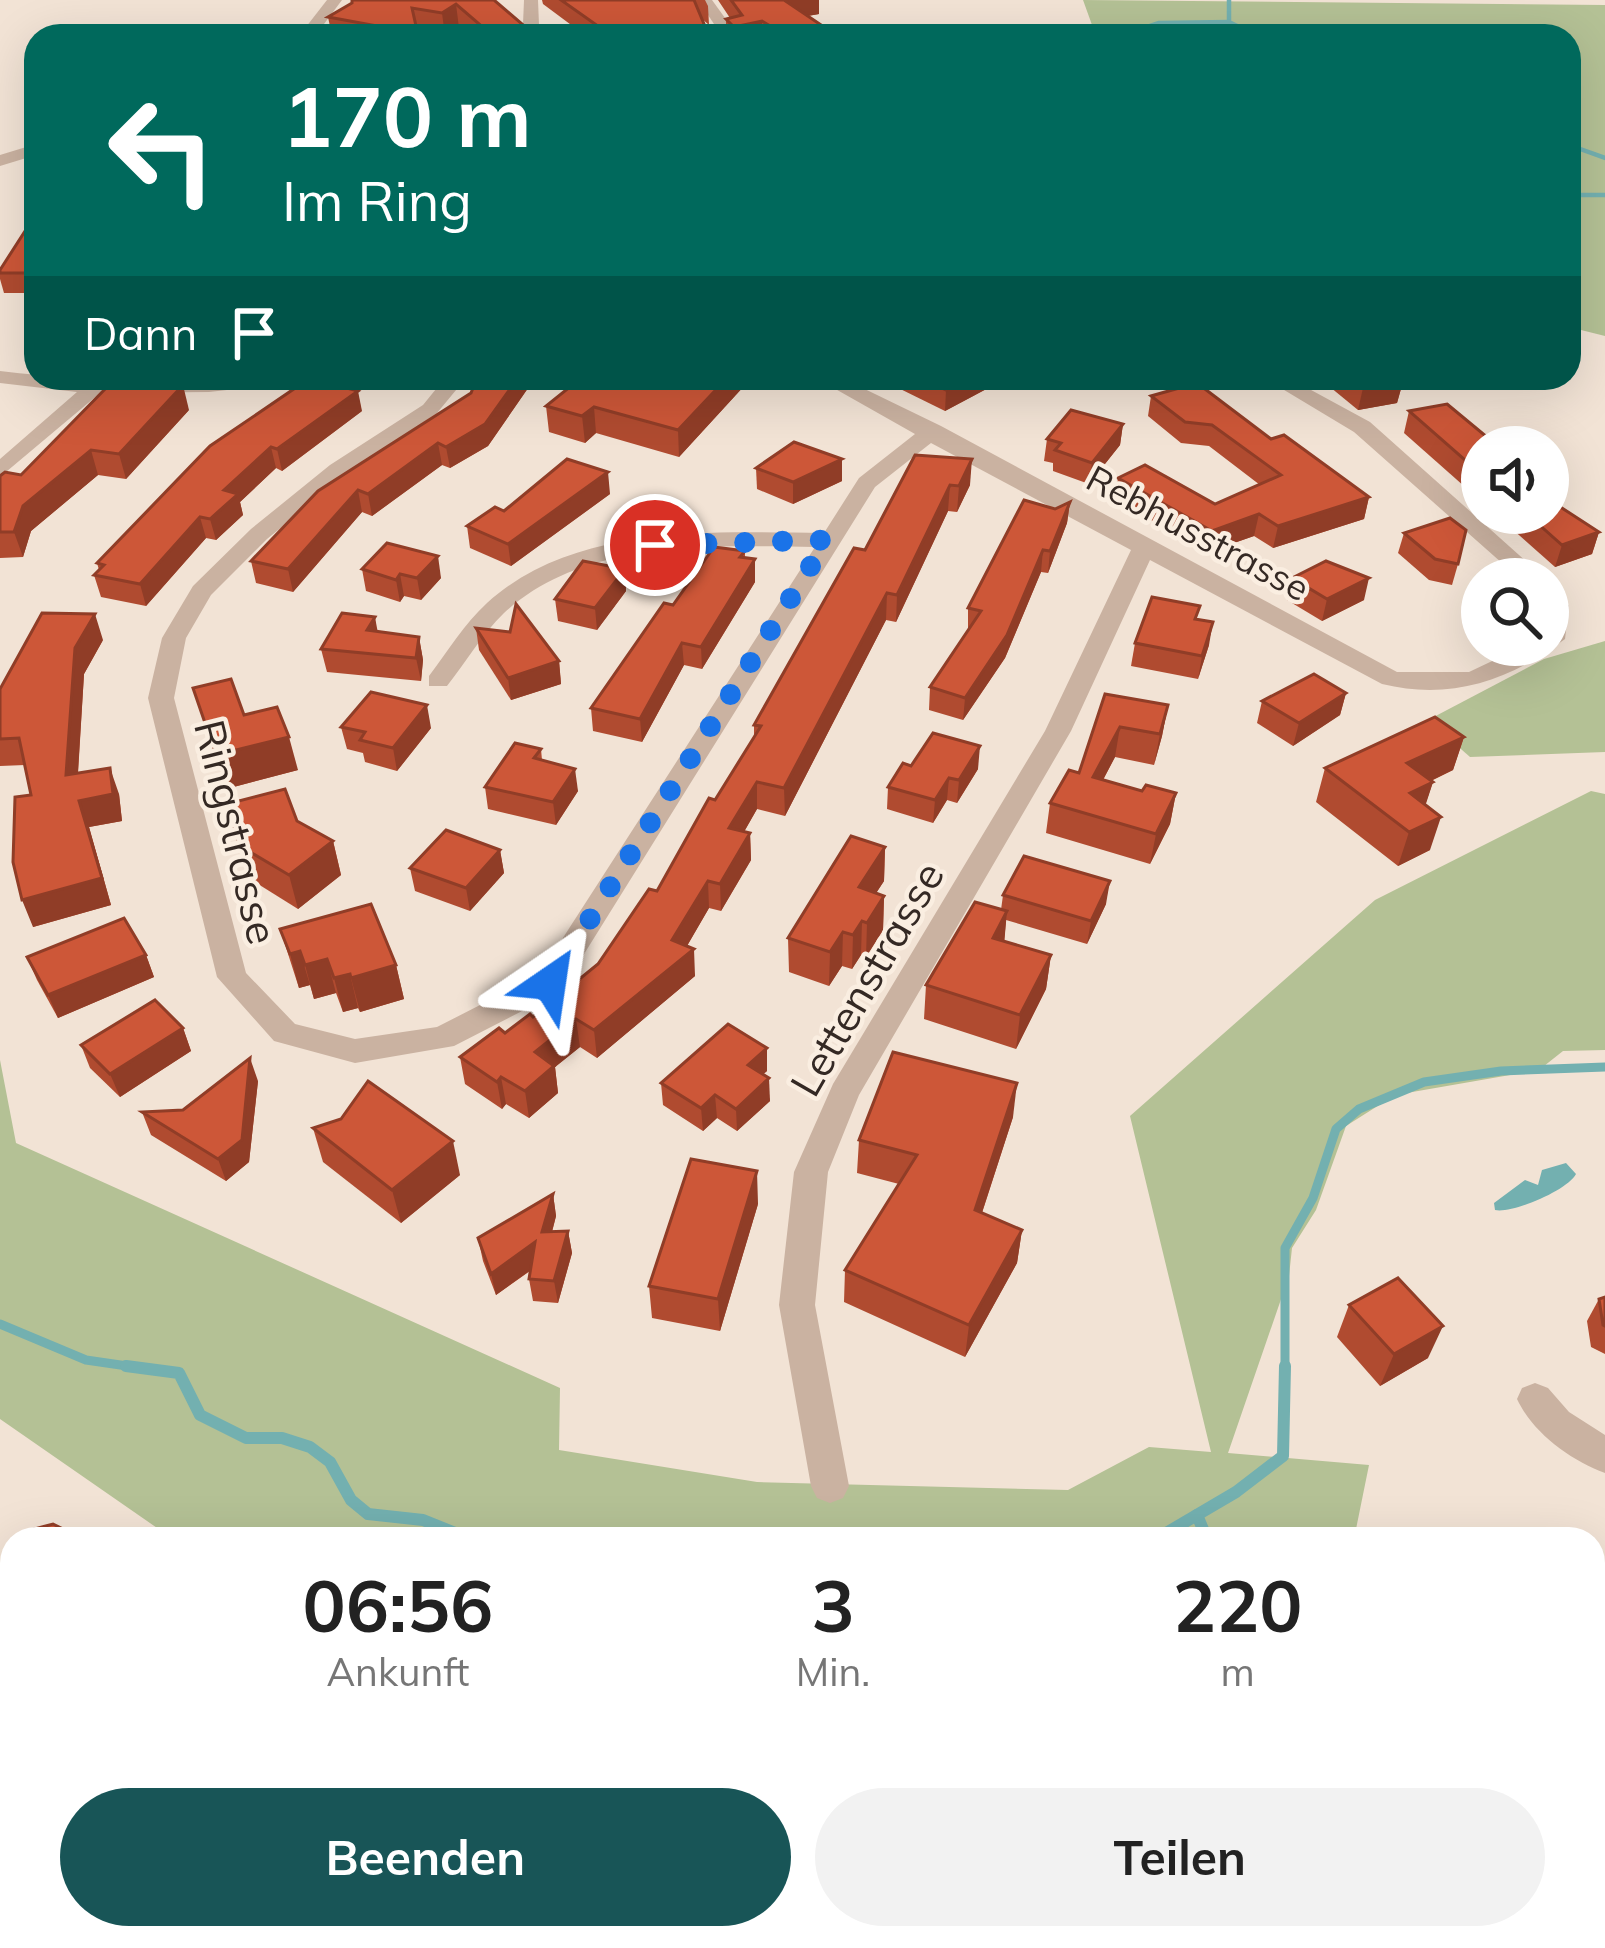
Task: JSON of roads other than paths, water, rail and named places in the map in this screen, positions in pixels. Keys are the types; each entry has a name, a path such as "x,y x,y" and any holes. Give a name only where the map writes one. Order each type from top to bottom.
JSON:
{"street":[{"path":"316,24 335,0"},
{"path":"0,470 91,390"},
{"name":"Ringstrasse","path":"446,390 430,409 338,470 259,534 201,591 174,638 161,698 232,977 285,1034 356,1051 443,1038 550,983 827,540 867,483 933,431"},
{"name":"Rebhusstrasse","path":"850,390 1391,679 1432,687 1467,682 1499,666"},
{"path":"1296,390 1362,427 1510,558"},
{"path":"438,681 500,604 550,572 615,550 694,540 827,540"},
{"name":"Lettenstrasse","path":"830,1486 797,1305 811,1172 844,1093 1058,730 1145,546"},
{"path":"1535,1399 1556,1424 1605,1456"}],"water":[{"path":"1566,1163 1576,1174 1562,1187 1526,1205 1495,1210 1494,1203 1525,1180 1538,1185 1542,1170"}],"waterway":[{"path":"1229,0 1229,22"},
{"path":"1156,24 1229,22"},
{"path":"1229,22 1233,24"},
{"path":"1581,149 1605,158"},
{"path":"1581,195 1605,195"},
{"path":"1285,1366 1285,1248 1313,1198 1336,1129 1359,1109 1424,1082 1501,1071 1605,1067"},
{"path":"0,1324 86,1360 141,1368"},
{"path":"126,1366 141,1368"},
{"path":"1176,1527 1236,1492 1283,1456 1285,1366"},
{"path":"141,1368 179,1373 200,1415 246,1438 282,1438 310,1447 330,1462 351,1500 368,1514 423,1520 440,1527"},
{"path":"141,1368 148,1369"},
{"path":"1197,1515 1202,1527"}]}
